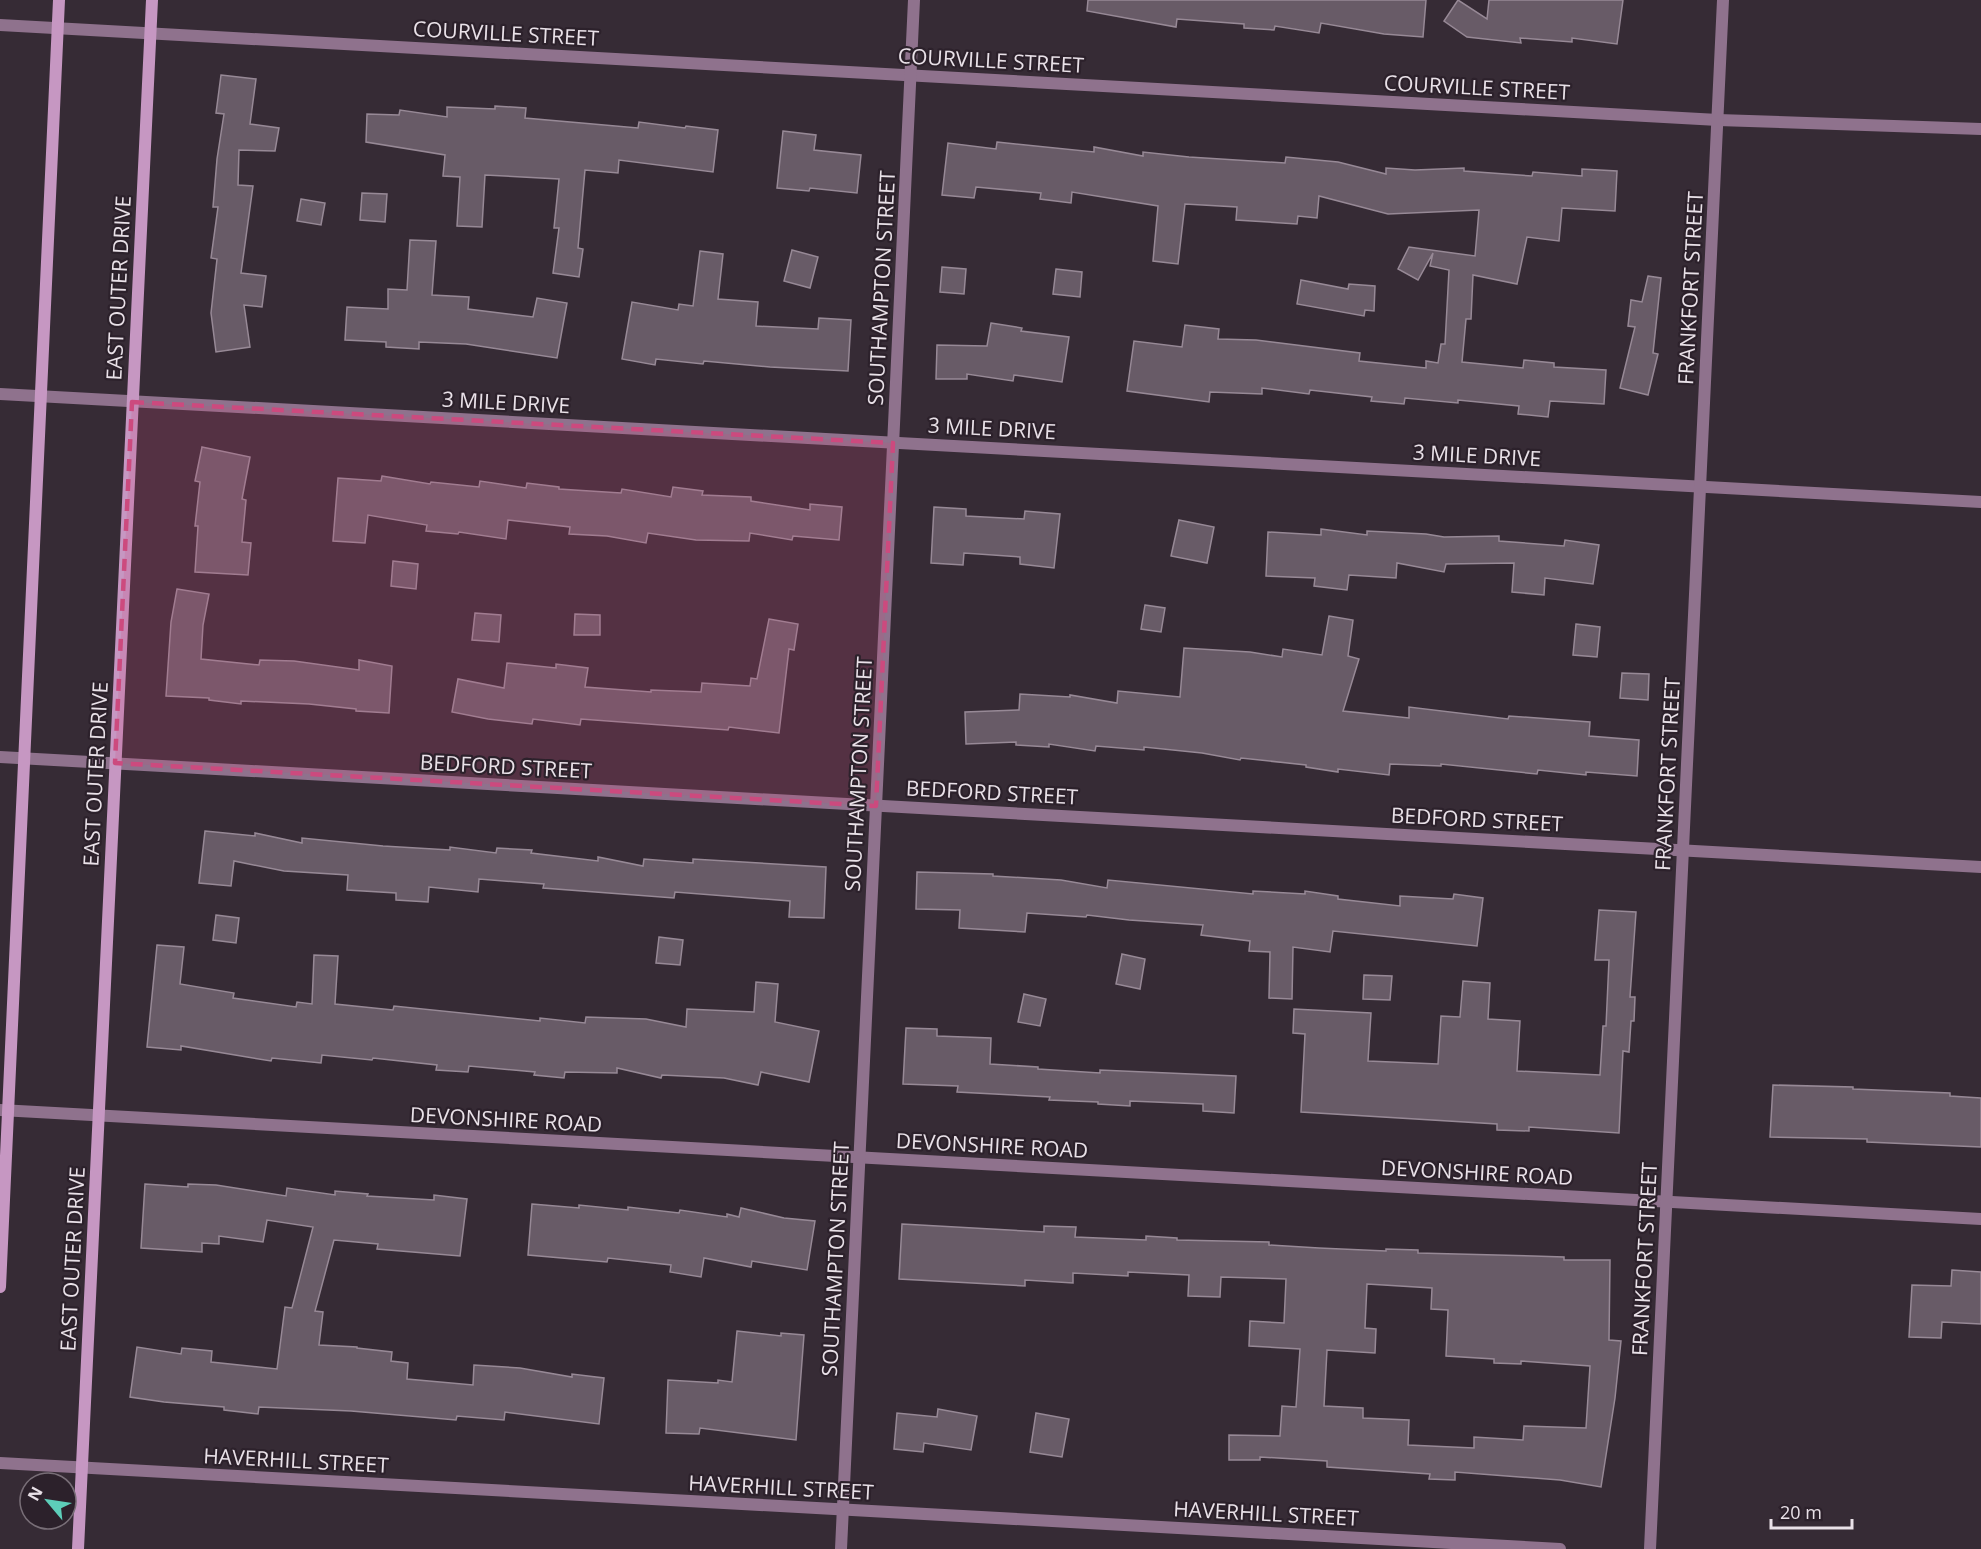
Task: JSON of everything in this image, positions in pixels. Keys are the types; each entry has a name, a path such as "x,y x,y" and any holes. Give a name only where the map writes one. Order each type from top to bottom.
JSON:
{"street":[{"path":"0,1287 4,1111 25,758 59,0"},
{"name":"EAST OUTER DRIVE","path":"78,1549 152,0"},
{"name":"SOUTHAMPTON STREET","path":"841,1549 914,0"},
{"name":"FRANKFORT STREET","path":"1650,1549 1723,0"},
{"name":"COURVILLE STREET","path":"0,25 1718,120 1981,129"},
{"name":"3 MILE DRIVE","path":"0,394 1981,502"},
{"name":"BEDFORD STREET","path":"0,757 1981,867"},
{"name":"DEVONSHIRE ROAD","path":"4,1111 1981,1219"},
{"name":"HAVERHILL STREET","path":"0,1463 1560,1549"}],"highlighted area":[{"path":"132,402 893,443 876,806 115,763"}],"building":[{"path":"1088,0 1426,0 1423,37 1384,34 1321,23 1319,33 1275,26 1274,30 1244,28 1244,24 1177,19 1176,27 1087,11"},
{"path":"1458,0 1487,19 1489,0 1623,0 1617,44 1572,38 1572,42 1520,38 1521,43 1467,37 1444,21"},
{"path":"221,75 256,79 250,124 279,128 275,151 239,150 238,185 253,186 241,273 266,276 262,307 244,305 250,347 216,352 211,313 217,259 211,258 218,207 213,207 217,159 224,114 216,113"},
{"path":"495,106 526,108 525,118 638,128 639,122 718,130 713,172 619,160 618,173 585,170 578,248 583,249 579,277 553,273 559,228 554,228 559,179 485,175 482,227 457,226 460,177 443,176 445,155 366,142 367,114 399,115 400,110 447,117 447,107 495,109"},
{"path":"783,131 816,135 814,150 861,155 857,193 810,188 809,191 777,188"},
{"path":"997,142 1094,152 1094,147 1143,156 1143,152 1285,163 1286,157 1338,162 1386,174 1386,168 1415,170 1464,168 1464,171 1532,176 1533,172 1582,176 1582,169 1617,171 1615,211 1562,208 1559,241 1527,237 1517,284 1473,275 1471,319 1466,319 1462,362 1523,368 1524,360 1554,363 1554,367 1606,370 1604,404 1550,401 1548,417 1518,414 1519,406 1405,398 1404,404 1371,401 1372,397 1310,390 1309,394 1262,388 1262,394 1210,392 1209,402 1127,391 1134,341 1182,347 1185,325 1219,329 1218,339 1256,340 1360,353 1359,361 1426,368 1426,361 1438,363 1441,344 1445,344 1449,270 1430,266 1433,253 1418,280 1398,269 1409,247 1475,256 1479,210 1388,214 1319,196 1317,218 1298,216 1297,224 1236,220 1237,207 1185,204 1178,264 1153,261 1158,206 1072,192 1071,203 1040,199 1041,193 976,187 974,198 942,195 948,143 996,149"},
{"path":"362,193 387,194 385,222 360,220"},
{"path":"301,199 325,203 321,225 297,221"},
{"path":"410,240 436,241 432,295 469,297 468,309 533,317 537,298 567,303 557,358 466,344 419,342 419,349 386,347 386,342 345,340 347,307 388,309 388,289 407,290"},
{"path":"792,250 818,257 810,288 784,281"},
{"path":"700,251 723,254 718,299 758,302 756,326 818,329 819,318 851,320 848,371 704,361 703,364 656,359 655,365 622,359 632,302 678,310 679,304 693,306"},
{"path":"942,267 966,269 964,294 940,292"},
{"path":"1056,269 1082,272 1080,297 1053,294"},
{"path":"1648,276 1661,278 1653,353 1658,354 1648,395 1620,388 1635,327 1628,326 1631,300 1642,302"},
{"path":"1301,280 1348,289 1349,284 1375,286 1374,311 1365,310 1364,316 1297,304"},
{"path":"991,323 1022,328 1021,331 1069,337 1062,382 1014,375 1013,381 967,374 967,379 936,379 937,345 987,346"},
{"path":"202,447 250,457 242,499 246,500 242,542 251,543 248,575 195,572 198,526 195,526 200,482 195,481"},
{"path":"382,476 430,484 431,482 479,487 480,481 526,488 527,483 559,487 559,489 621,493 622,489 671,497 673,487 703,491 702,495 751,497 751,501 810,510 810,504 842,507 839,540 793,536 792,540 750,533 749,541 696,540 648,533 646,543 607,536 569,534 570,527 508,520 506,539 459,532 458,534 426,531 427,525 368,515 365,543 333,541 338,478 381,481"},
{"path":"934,507 966,509 966,516 1024,519 1025,511 1060,514 1054,568 1020,564 1020,557 964,553 963,565 931,563"},
{"path":"1179,520 1214,527 1207,563 1171,556"},
{"path":"1321,529 1367,535 1367,531 1444,537 1499,536 1499,541 1564,546 1565,540 1599,545 1593,584 1545,578 1544,595 1512,592 1514,563 1446,564 1444,572 1397,563 1396,578 1349,575 1347,590 1314,586 1315,578 1266,576 1268,532 1321,535"},
{"path":"393,561 418,564 416,589 391,586"},
{"path":"177,589 209,594 203,625 201,659 259,665 260,660 294,661 359,670 359,660 392,666 389,713 309,704 241,701 241,704 209,700 209,698 166,696 171,622"},
{"path":"1145,605 1165,608 1161,632 1141,629"},
{"path":"475,613 501,615 499,642 472,640"},
{"path":"575,614 600,615 600,635 574,635"},
{"path":"1329,616 1353,620 1348,656 1359,659 1343,711 1409,718 1409,707 1508,719 1509,716 1590,722 1589,736 1639,740 1637,776 1586,772 1586,775 1538,770 1537,774 1441,764 1441,766 1390,764 1389,775 1338,769 1338,772 1306,767 1306,765 1241,758 1240,760 1202,753 1144,747 1144,750 1096,746 1095,751 1049,744 1049,747 1016,745 1016,742 966,744 965,712 1019,710 1020,694 1070,697 1070,695 1117,703 1118,691 1180,697 1184,648 1250,652 1282,657 1283,649 1322,655"},
{"path":"769,619 798,624 794,650 789,649 779,733 729,727 728,730 581,719 580,725 533,719 532,724 452,712 458,679 504,688 507,663 556,668 556,664 588,668 585,687 651,692 651,690 701,692 702,683 750,686 751,678 757,679"},
{"path":"1576,624 1600,627 1597,657 1573,655"},
{"path":"1622,673 1649,674 1648,700 1620,698"},
{"path":"205,831 255,836 255,833 302,843 302,838 383,846 450,850 450,847 496,853 497,848 532,850 531,853 598,861 598,857 643,866 644,859 693,863 693,859 826,867 824,918 789,917 790,901 675,892 674,898 543,888 544,884 479,879 478,892 429,887 428,902 396,900 396,893 347,890 348,875 284,871 234,861 231,886 199,883"},
{"path":"917,872 993,874 993,876 1061,880 1107,888 1108,880 1253,894 1253,891 1305,894 1305,891 1338,896 1338,899 1400,906 1400,896 1453,899 1454,894 1483,898 1477,946 1333,931 1330,952 1293,947 1292,999 1269,998 1270,952 1249,951 1250,941 1201,935 1203,925 1087,915 1086,917 1027,913 1025,932 959,928 960,910 916,909"},
{"path":"1599,910 1636,912 1630,997 1635,997 1634,1021 1631,1021 1629,1052 1623,1051 1619,1133 1529,1127 1529,1131 1497,1130 1497,1124 1301,1112 1305,1034 1293,1033 1294,1009 1371,1013 1368,1061 1438,1064 1441,1016 1460,1017 1463,981 1490,983 1488,1019 1520,1021 1517,1071 1600,1075 1603,1026 1606,1026 1609,960 1595,960"},
{"path":"216,915 239,918 236,943 213,940"},
{"path":"659,937 683,940 680,965 656,963"},
{"path":"157,945 184,947 180,984 234,993 233,998 296,1007 297,1002 312,1004 314,955 338,956 335,1004 393,1010 394,1006 540,1021 540,1018 585,1023 586,1017 646,1019 686,1027 687,1009 754,1012 756,982 778,984 775,1022 819,1031 809,1082 761,1072 758,1085 724,1078 662,1075 661,1078 617,1068 617,1073 565,1072 564,1078 534,1075 535,1072 469,1066 468,1072 436,1070 437,1065 373,1058 372,1060 322,1055 321,1063 272,1058 271,1061 181,1046 181,1050 147,1047"},
{"path":"1122,954 1145,959 1140,989 1116,984"},
{"path":"1364,975 1392,976 1390,1000 1363,999"},
{"path":"1024,994 1046,999 1040,1026 1018,1022"},
{"path":"906,1028 937,1029 937,1036 991,1038 990,1064 1100,1073 1100,1070 1236,1076 1234,1113 1203,1111 1203,1104 1130,1101 1130,1106 1098,1104 1098,1102 1049,1100 1050,1097 957,1092 958,1086 903,1084"},
{"path":"1773,1085 1950,1093 1950,1096 1981,1098 1981,1147 1867,1142 1867,1139 1770,1137"},
{"path":"145,1184 188,1187 188,1184 216,1185 286,1196 287,1188 335,1195 335,1191 368,1194 367,1196 434,1200 434,1195 467,1199 460,1256 377,1249 378,1244 334,1240 315,1311 323,1312 319,1345 392,1352 391,1361 408,1363 407,1379 473,1385 474,1365 520,1368 572,1377 572,1374 604,1378 599,1424 505,1412 504,1420 457,1416 456,1420 351,1411 259,1407 258,1414 224,1410 224,1407 130,1397 137,1347 181,1354 182,1348 212,1351 211,1362 277,1369 285,1307 292,1308 313,1227 267,1220 263,1242 219,1236 219,1244 202,1243 202,1252 141,1248"},
{"path":"532,1204 579,1208 579,1205 628,1210 628,1207 679,1213 680,1210 727,1217 727,1214 739,1217 741,1208 784,1218 815,1221 807,1270 752,1261 751,1267 704,1258 701,1277 670,1272 671,1265 608,1258 607,1262 528,1255"},
{"path":"902,1224 1044,1232 1044,1226 1076,1227 1075,1237 1146,1240 1146,1236 1177,1238 1177,1240 1269,1242 1269,1245 1319,1248 1418,1250 1418,1253 1610,1260 1609,1340 1621,1341 1601,1487 1560,1480 1455,1472 1455,1480 1429,1479 1430,1474 1327,1467 1327,1461 1260,1457 1260,1460 1229,1460 1229,1435 1280,1436 1282,1406 1296,1407 1300,1349 1249,1346 1250,1321 1284,1323 1286,1279 1221,1277 1220,1297 1188,1296 1189,1275 1128,1272 1128,1276 1073,1273 1073,1283 1025,1280 1025,1286 899,1279","holes":["1367,1284 1432,1288 1431,1309 1448,1310 1446,1356 1494,1359 1494,1363 1521,1364 1521,1361 1590,1366 1586,1428 1524,1426 1523,1440 1474,1437 1474,1448 1408,1445 1409,1420 1363,1418 1363,1408 1324,1406 1327,1350 1375,1353 1376,1329 1365,1328"]},
{"path":"1952,1270 1981,1272 1981,1324 1942,1322 1941,1338 1909,1337 1912,1285 1951,1286"},
{"path":"737,1331 781,1336 781,1333 804,1335 796,1440 700,1428 699,1434 666,1433 668,1380 732,1382"},
{"path":"938,1409 977,1416 971,1450 924,1443 923,1452 894,1449 897,1413 937,1417"},
{"path":"1036,1413 1069,1419 1062,1457 1030,1452"}]}
